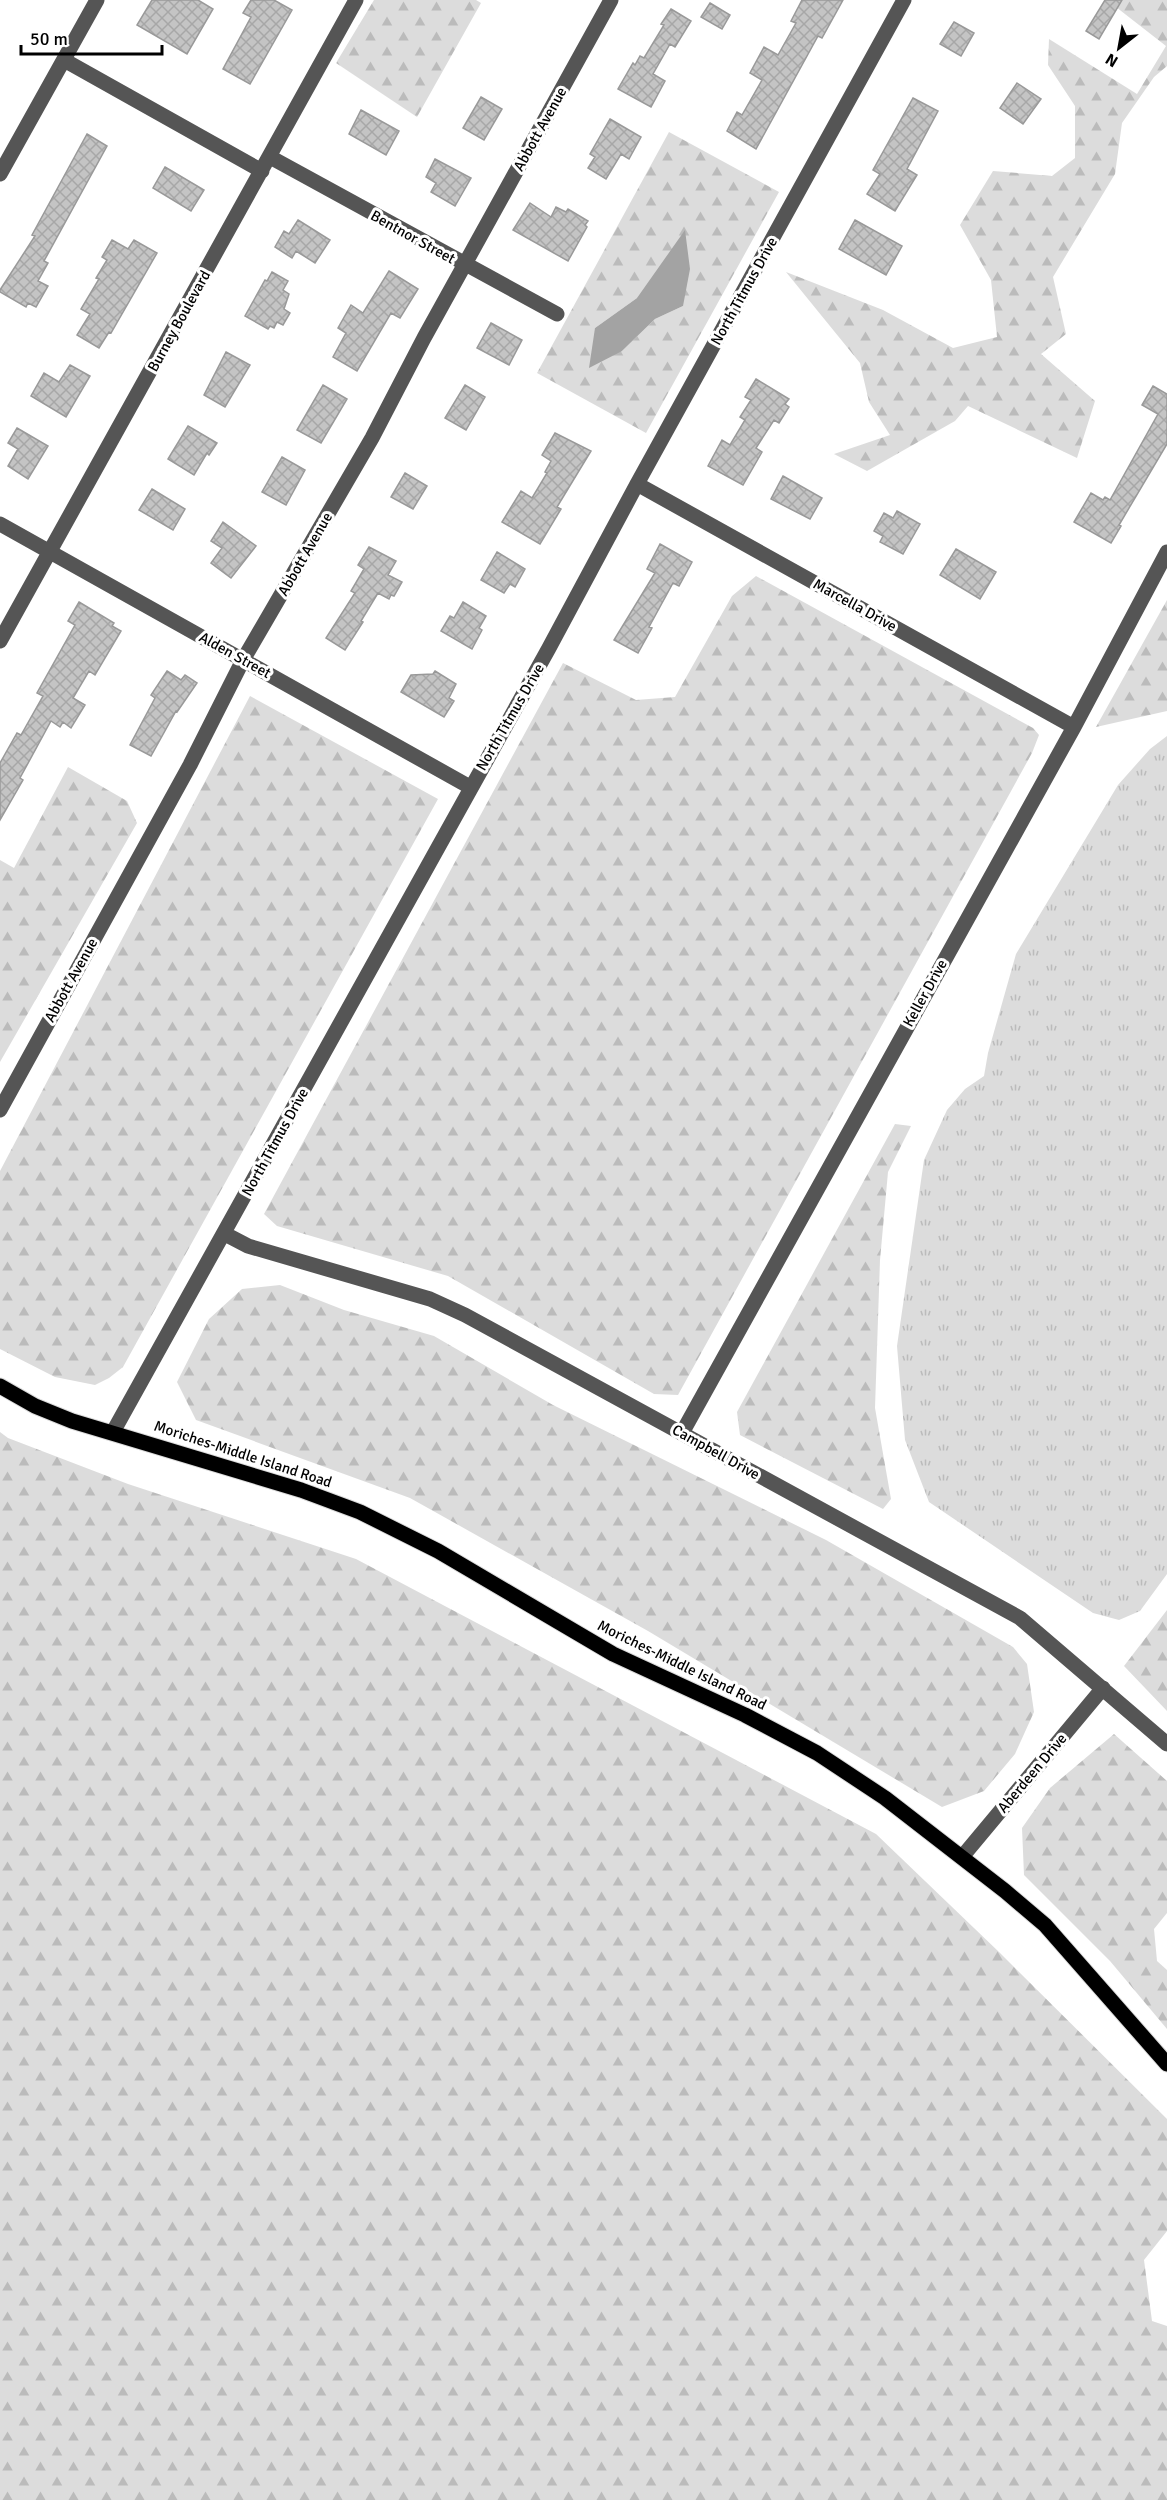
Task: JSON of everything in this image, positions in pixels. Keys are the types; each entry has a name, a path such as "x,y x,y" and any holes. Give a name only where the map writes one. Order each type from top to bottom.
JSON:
{"main road":[{"name":"Moriches-Middle Island Road","path":"0,1386 35,1406 72,1421 301,1490 370,1516 438,1551 612,1654 745,1715 817,1753 885,1798 1046,1925 1148,2045 1167,2064"}],"street":[{"path":"0,174 97,0"},
{"name":"Burney Boulevard","path":"0,641 356,0"},
{"name":"Abbott Avenue","path":"0,1110 190,765 243,660 372,438 611,0"},
{"name":"North Titmus Drive","path":"113,1432 549,648 904,0"},
{"path":"64,60 262,171"},
{"name":"Bentnor Street","path":"270,157 465,266 557,314"},
{"name":"Marcella Drive","path":"637,484 1074,727"},
{"name":"Alden Street","path":"0,524 470,787"},
{"name":"Keller Drive","path":"682,1433 1074,727 1167,552"},
{"name":"Campbell Drive","path":"225,1234 248,1246 430,1299 682,1433 1020,1618 1167,1744"},
{"name":"Aberdeen Drive","path":"962,1857 1103,1688"}],"green space":[{"path":"374,0 476,0 481,3 417,117 336,63"},
{"path":"1107,0 1167,0 1167,66 1154,77 1122,123 1115,174 1053,277 1066,334 1041,354 1095,401 1077,458 968,406 955,421 867,471 834,454 890,435 869,402 860,363 786,272 883,310 953,348 997,337 991,280 960,225 993,171 1052,176 1075,158 1075,106 1048,65 1049,39 1137,94 1166,46"},
{"path":"669,132 779,192 646,433 537,373","holes":["637,298 683,306 655,319 622,351 595,328"]},
{"path":"756,576 1033,728 1039,735 1032,753 678,1395 654,1394 448,1276 277,1226 264,1214 563,663 636,700 675,697 732,596"},
{"path":"1167,600 1167,711 1096,727"},
{"path":"250,696 438,799 123,1367 95,1385 55,1377 0,1349 0,1171"},
{"path":"1167,736 1167,1574 1140,1611 1119,1620 1093,1613 929,1502 905,1440 897,1346 924,1160 947,1110 965,1089 984,1076 988,1053 1016,954 1118,785 1150,749"},
{"path":"68,767 127,801 137,823 0,1062 0,860 14,868"},
{"path":"895,1124 911,1126 888,1172 880,1260 875,1408 891,1499 883,1509 740,1435 737,1412"},
{"path":"280,1285 344,1310 434,1336 553,1405 826,1540 1013,1647 1027,1664 1034,1712 1015,1754 984,1791 942,1807 648,1631 410,1498 196,1420 177,1382 209,1319 242,1289"},
{"path":"0,1432 8,1438 128,1484 356,1559 876,1834 1167,2119 1167,2231 1144,2260 1152,2321 1167,2326 1167,2500 0,2500"},
{"path":"1167,1610 1167,1711 1124,1666"},
{"path":"1114,1734 1167,1781 1167,1913 1154,1929 1157,1961 1167,1970 1167,2029 1110,1961 1024,1875 1022,1828 1050,1788"}],"shaded area":[{"path":"685,230 690,269 683,306 655,319 622,351 589,368 595,328 637,298"}],"building":[{"path":"152,0 198,0 213,9 187,54 137,25"},
{"path":"251,0 274,0 292,10 250,84 223,69 251,17 243,13"},
{"path":"802,0 843,0 822,38 818,36 756,149 727,131 737,112 742,115 762,80 750,73 764,47 778,55 796,23 791,21"},
{"path":"1105,0 1122,0 1099,39 1086,31"},
{"path":"710,3 730,15 722,29 701,17"},
{"path":"671,9 691,21 675,47 670,44 653,74 665,81 651,107 618,89 633,63 635,65 640,56 644,58"},
{"path":"954,22 974,33 961,56 940,44"},
{"path":"1017,83 1041,99 1023,124 1000,108"},
{"path":"481,97 502,109 484,140 463,128"},
{"path":"913,98 938,111 907,169 917,175 895,211 867,194 880,174 873,170"},
{"path":"361,110 399,131 386,155 349,134"},
{"path":"610,119 641,137 629,159 621,154 606,179 588,168 595,157 590,154"},
{"path":"87,134 107,146 44,261 48,263 38,281 48,286 36,307 28,303 26,307 0,290 35,236 32,235"},
{"path":"435,159 471,178 455,206 431,192 436,183 426,177"},
{"path":"165,167 204,190 191,211 153,188"},
{"path":"530,203 551,217 556,207 566,212 568,209 588,221 568,261 513,230"},
{"path":"298,220 330,240 315,263 296,251 292,258 275,247 284,231 289,234"},
{"path":"855,220 902,246 886,275 839,249"},
{"path":"112,240 128,249 134,240 157,253 111,333 109,332 99,348 77,335 90,314 81,309 99,279 96,278 107,260 102,257"},
{"path":"389,271 418,289 400,318 391,313 357,371 333,357 346,333 338,328 351,305 363,313"},
{"path":"272,272 288,281 283,290 289,294 284,309 290,313 283,325 277,322 274,328 270,326 268,329 245,316"},
{"path":"491,323 522,340 509,365 477,348"},
{"path":"226,352 250,365 225,407 204,395"},
{"path":"70,365 90,376 66,417 31,396 44,373 59,382"},
{"path":"756,379 789,399 785,404 789,407 779,423 774,420 756,448 762,452 743,485 708,466 722,440 730,445 745,420 740,417 751,400 745,397"},
{"path":"323,385 347,399 321,443 297,430"},
{"path":"465,385 485,397 466,430 445,418"},
{"path":"1153,386 1167,394 1167,444 1119,525 1121,526 1111,543 1074,522 1091,493 1103,500 1105,497 1110,500 1158,414 1142,405"},
{"path":"188,426 217,443 209,455 207,453 194,475 168,459"},
{"path":"17,428 48,446 28,479 8,466 18,449 8,443"},
{"path":"555,433 591,451 557,507 561,509 540,544 502,522 521,491 532,498 547,473 545,472 551,461 542,455"},
{"path":"282,457 305,470 286,505 262,492"},
{"path":"405,473 427,486 413,509 391,497"},
{"path":"783,476 822,498 810,519 771,499"},
{"path":"152,489 185,509 173,530 139,510"},
{"path":"897,511 920,524 903,554 880,542 883,536 874,531 884,513 893,518"},
{"path":"223,522 256,546 231,578 211,563 222,548 211,541"},
{"path":"660,544 692,562 679,586 673,583 638,653 614,640 655,573 647,569"},
{"path":"369,547 396,561 388,575 402,582 394,596 391,595 389,599 378,593 345,650 326,638 355,593 351,591 364,569 358,565"},
{"path":"956,549 996,572 980,599 940,575"},
{"path":"497,552 525,569 515,587 510,584 504,593 481,580"},
{"path":"79,602 114,623 112,626 121,631 95,675 89,671 73,698 85,705 71,728 63,722 60,727 51,721 20,778 23,780 0,820 0,763 17,733 21,735 43,696 37,693 75,625 68,621"},
{"path":"463,602 486,616 472,649 441,631 450,616 454,618"},
{"path":"167,671 181,680 185,675 197,683 176,711 151,756 130,745 155,698 151,695"},
{"path":"435,671 456,684 449,698 454,701 444,717 401,692 411,675 433,674"}]}
